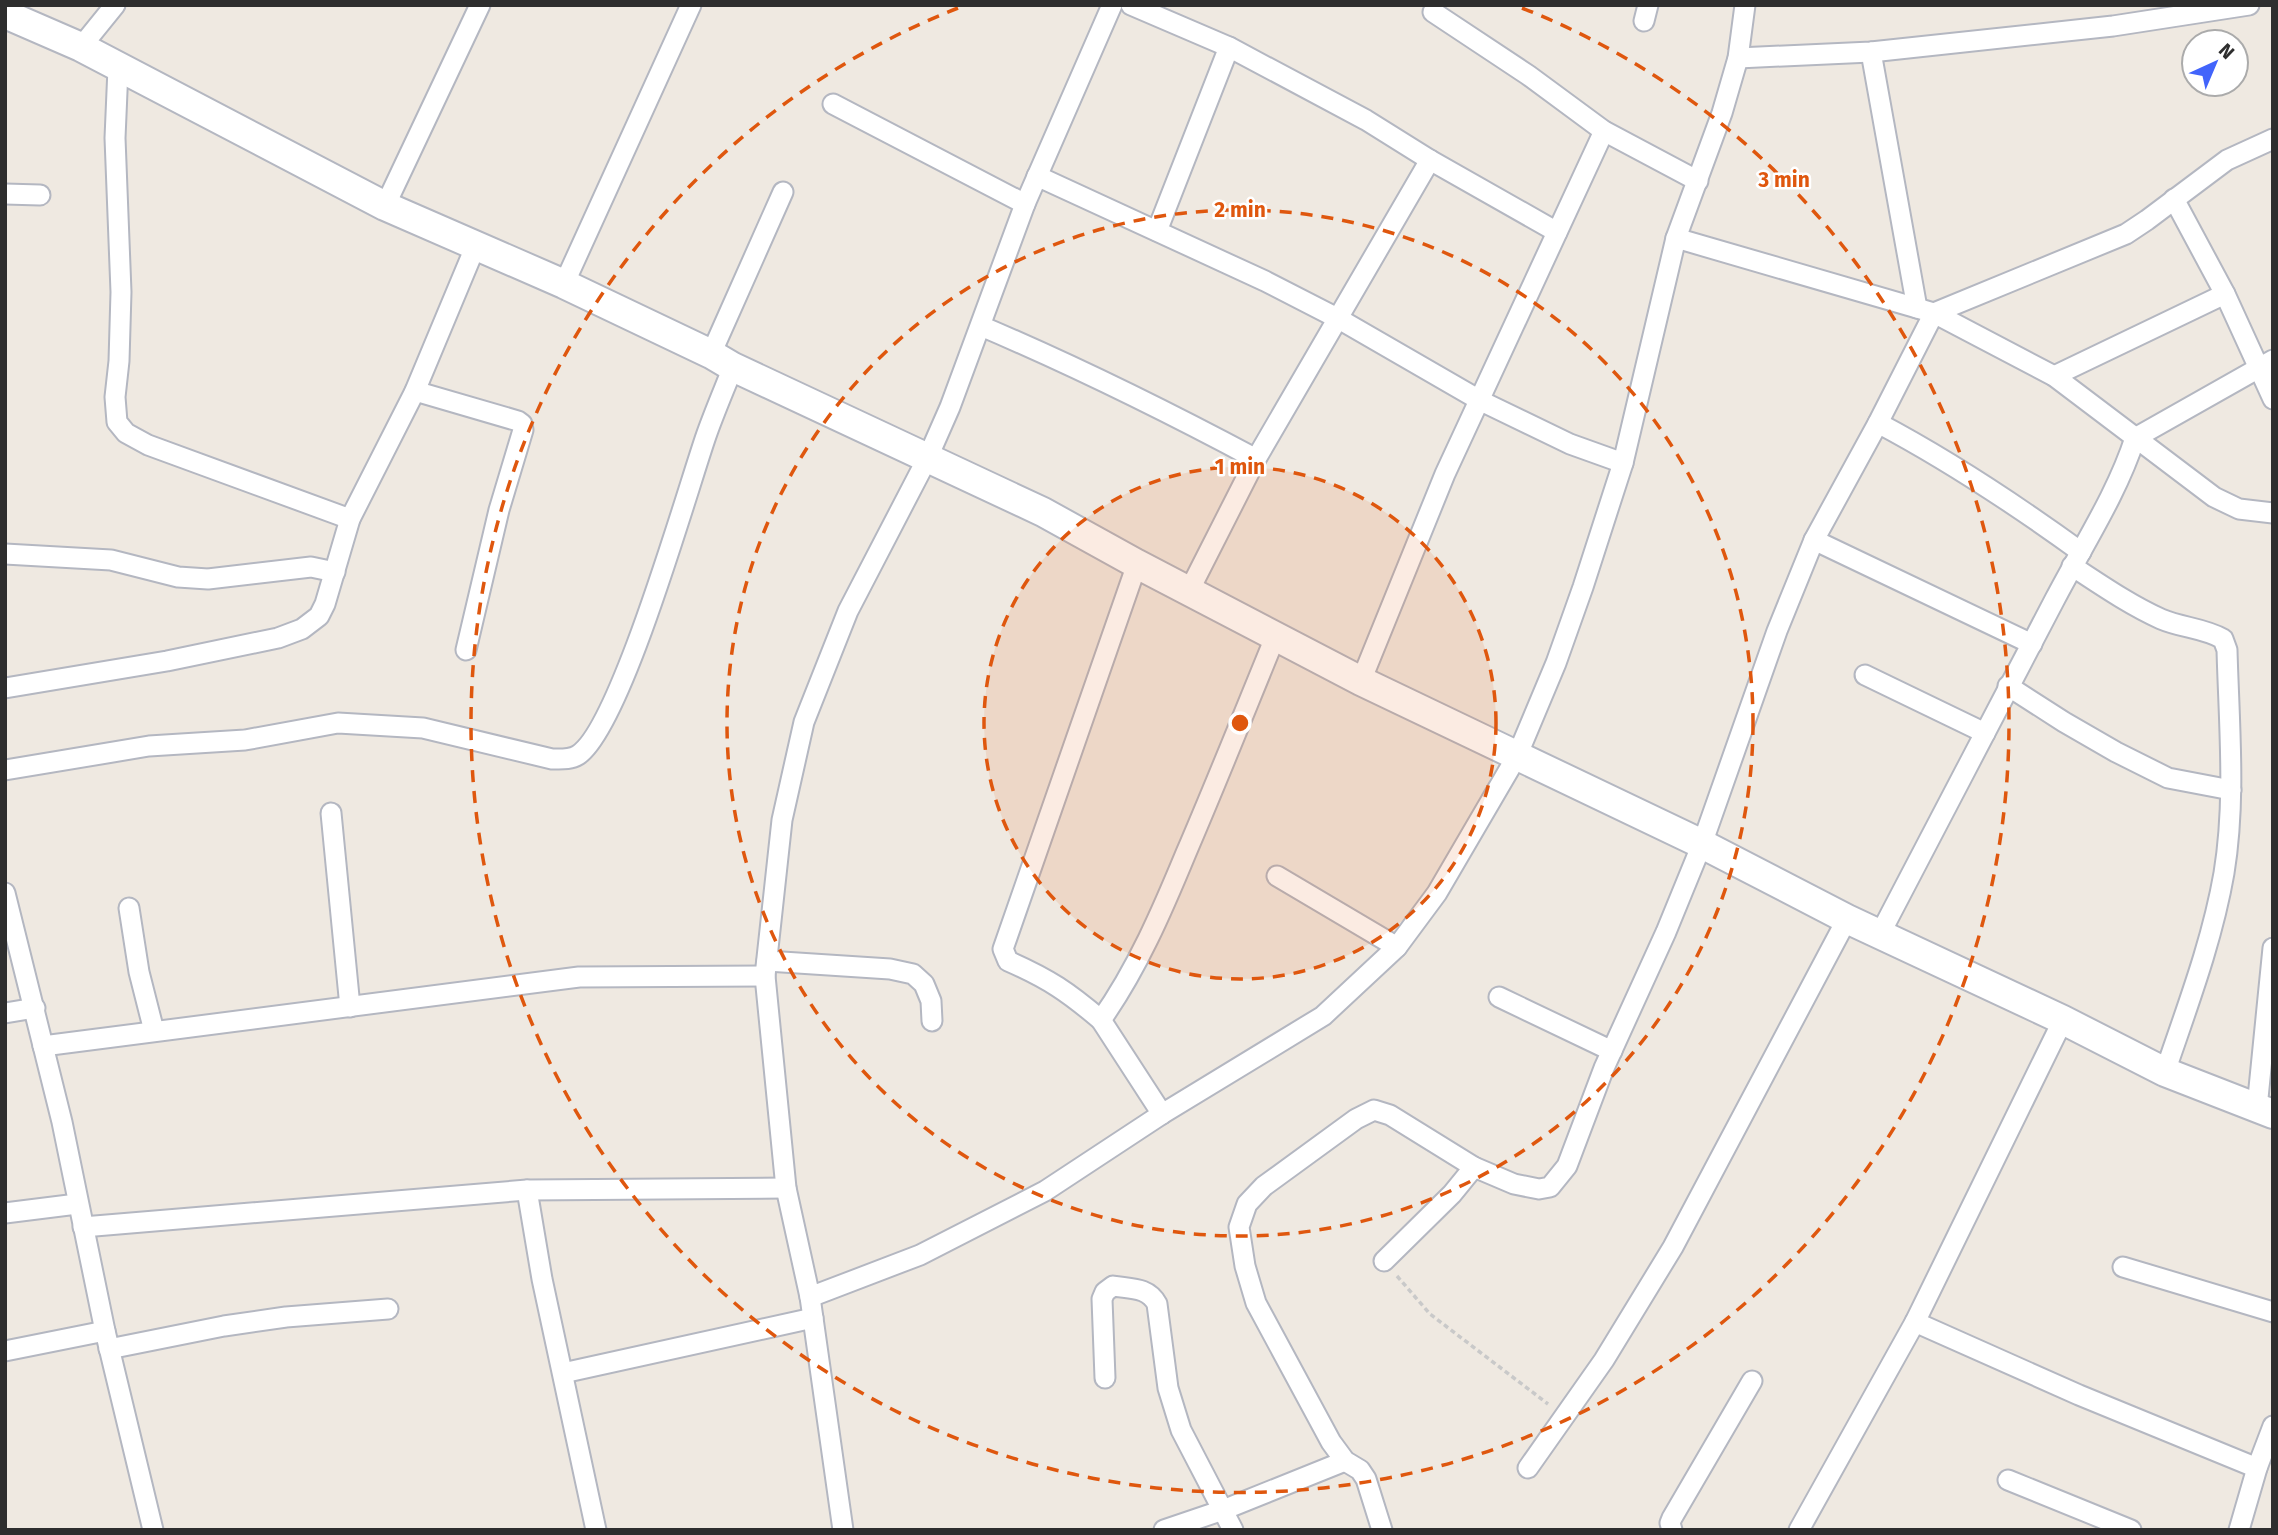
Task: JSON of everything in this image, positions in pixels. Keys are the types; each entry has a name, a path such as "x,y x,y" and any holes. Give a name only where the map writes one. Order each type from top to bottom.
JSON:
{"street":[{"path":"81,47 116,5"},
{"path":"385,206 480,5"},
{"path":"564,284 691,5"},
{"path":"1130,5 1229,47 1366,120 1430,160 1557,232"},
{"path":"810,1297 920,1255 1034,1197 1162,1114 1322,1016 1398,947 1437,893 1517,756 1556,663 1623,463 1676,238 1698,181 1738,58 1745,5"},
{"path":"1738,58 1871,52 2113,26 2249,5"},
{"path":"843,1530 810,1297 786,1188 766,969 782,820 804,722 848,611 928,457 1103,9"},
{"path":"1433,12 1528,75 1604,131 1698,181"},
{"path":"5,14 81,47 385,206 564,284 1043,512 1361,681 1702,844 1847,919 2063,1020 2165,1072 2265,1111 2273,948"},
{"path":"1157,231 1229,47"},
{"path":"1382,1530 1366,1479 1360,1469 1345,1461 1321,1426 1256,1303 1245,1266 1239,1227 1247,1204 1264,1186 1356,1119 1374,1110 1398,1120 1475,1167 1514,1184 1539,1189 1549,1187 1567,1166 1612,1051 1702,844 1777,631 1814,540 1878,423 1926,310 1871,52"},
{"path":"118,68 115,138 121,292 115,397 117,422 127,433 148,445 350,519"},
{"path":"833,104 1025,204"},
{"path":"1361,681 1445,474 1604,131"},
{"path":"1926,310 2126,234 2227,160 2273,139"},
{"path":"1189,591 1256,459 1430,160"},
{"path":"1037,176 1265,281 1339,319 1481,401 1570,444 1623,463"},
{"path":"5,769 149,746 245,740 338,723 423,728 552,759 567,760 578,755 589,745 615,701 652,600 707,433 722,360 783,192"},
{"path":"5,194 40,195"},
{"path":"2174,199 2265,364 2273,399"},
{"path":"1676,238 1926,310 2054,376 2214,497 2239,509 2273,513"},
{"path":"5,688 167,661 278,638 302,629 319,616 350,519 415,391 476,245"},
{"path":"2054,376 2225,294"},
{"path":"981,326 1087,372 1256,459"},
{"path":"1880,934 2129,458 2135,438 2265,364"},
{"path":"415,391 522,424 523,430 499,510 466,650"},
{"path":"1878,423 1972,476 2077,559 2105,588 2163,620 2211,632 2223,639 2227,650 2231,790 2224,873 2199,972 2165,1072"},
{"path":"1814,540 2032,644"},
{"path":"5,554 111,560 178,577 208,579 312,567 335,572"},
{"path":"1137,564 1003,949 1009,961 1044,977 1068,992 1101,1020 1162,1114"},
{"path":"1101,1020 1128,979 1159,916 1276,635"},
{"path":"1865,676 1984,733"},
{"path":"2008,686 2074,729 2168,778 2231,790"},
{"path":"331,813 350,1007"},
{"path":"1277,876 1398,947"},
{"path":"5,893 62,1122 107,1340 153,1530"},
{"path":"129,908 139,972 154,1031"},
{"path":"1528,1468 1604,1360 1673,1247 1847,919"},
{"path":"43,1046 579,976 766,969 890,969 913,974 924,984 931,1001 932,1021"},
{"path":"1499,998 1612,1051"},
{"path":"5,1013 35,1008"},
{"path":"1798,1530 1915,1322 2063,1020"},
{"path":"1384,1261 1452,1194 1475,1167"},
{"path":"83,1227 527,1190 786,1188"},
{"path":"527,1190 542,1279 596,1530"},
{"path":"5,1213 77,1204"},
{"path":"2123,1267 2273,1312"},
{"path":"1105,1378 1102,1299 1105,1292 1114,1286 1141,1290 1152,1295 1157,1304 1168,1388 1181,1430 1233,1530"},
{"path":"5,1351 286,1317 388,1309"},
{"path":"563,1373 813,1318"},
{"path":"1915,1322 2078,1395 2257,1468"},
{"path":"1672,1530 1672,1518 1752,1381"},
{"path":"2239,1530 2257,1468 2273,1426"},
{"path":"1164,1530 1223,1510 1345,1461"},
{"path":"2008,1480 2131,1530"}],"path":[{"path":"1384,1261 1430,1314 1564,1416"}]}
